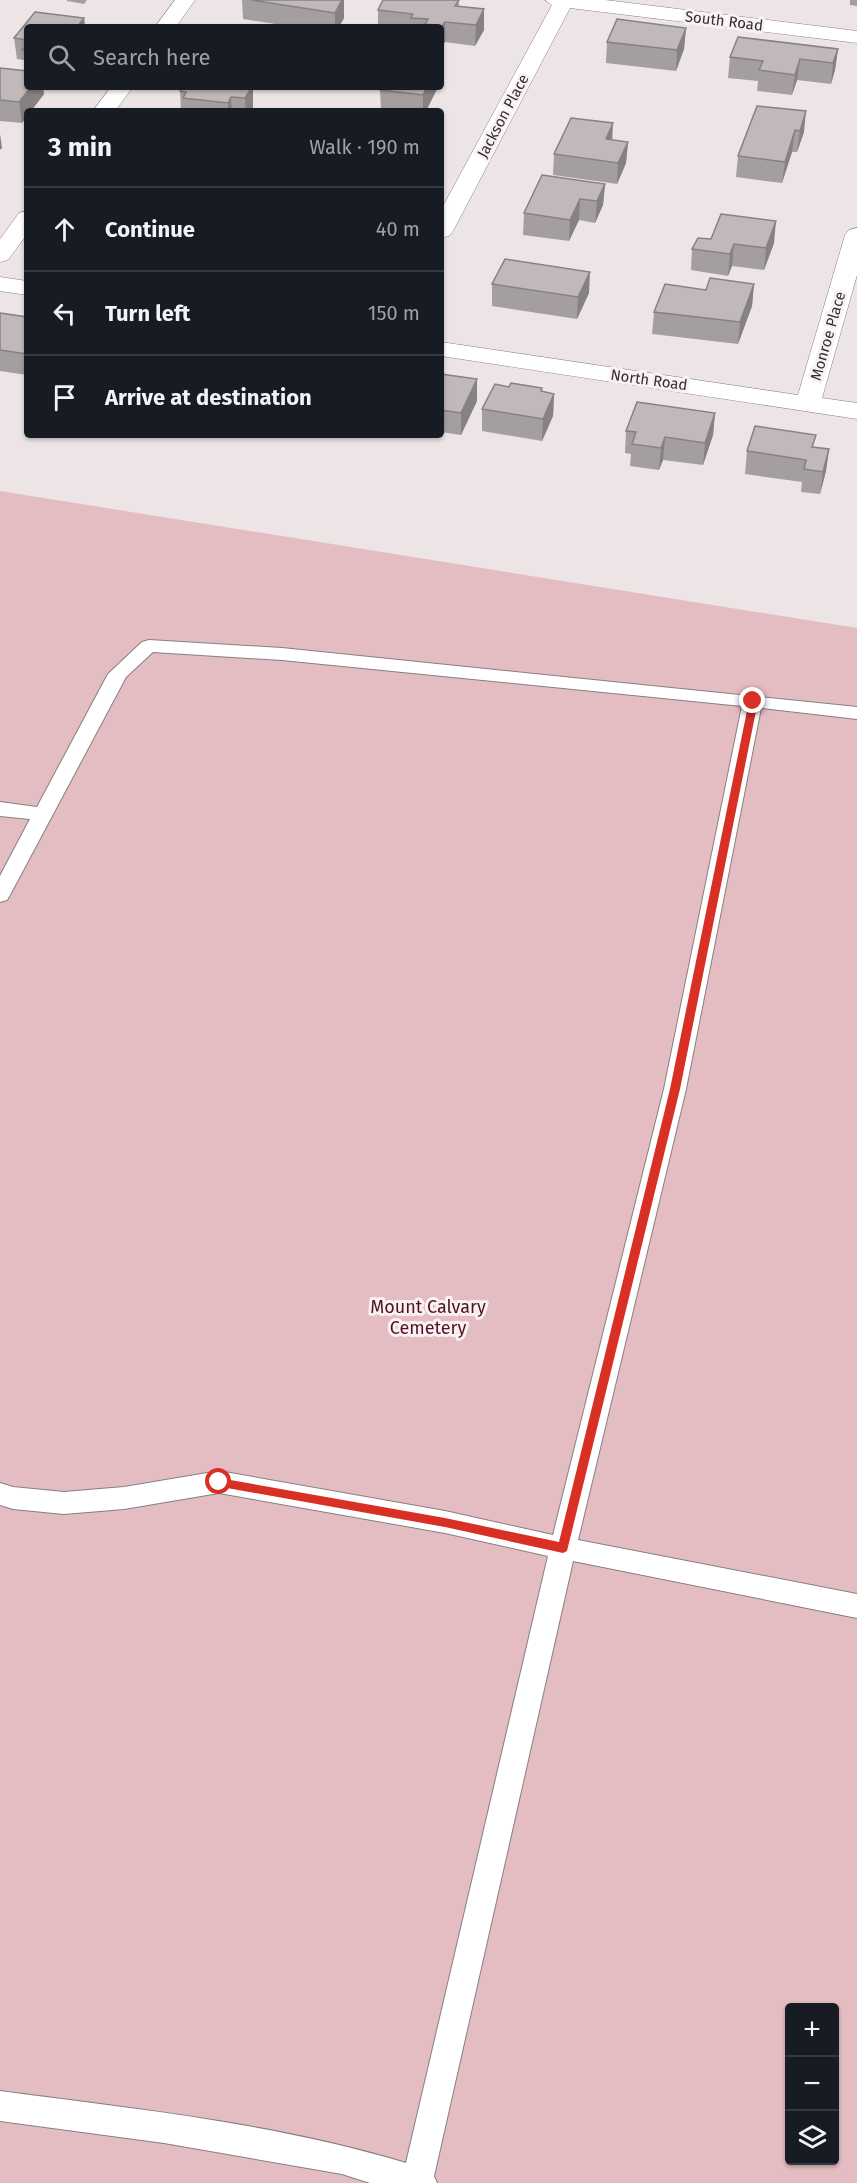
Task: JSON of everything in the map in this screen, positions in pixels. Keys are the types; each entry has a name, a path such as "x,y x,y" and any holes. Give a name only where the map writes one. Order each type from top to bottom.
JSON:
{"street":[{"path":"167,24 185,0"},
{"name":"South Road","path":"560,1 857,37"},
{"name":"Jackson Place","path":"444,225 560,1"},
{"path":"106,108 120,90"},
{"path":"0,255 24,222"},
{"name":"Monroe Place","path":"808,403 857,235"},
{"path":"0,284 24,288"},
{"name":"North Road","path":"444,349 857,411"}],"lane":[{"path":"0,895 118,674 149,646 282,654 857,713"},
{"path":"0,2106 164,2128 342,2159 419,2182 563,1548 675,1089 753,701"},
{"path":"0,809 43,814"},
{"path":"0,1494 14,1498 64,1503 124,1498 219,1482 445,1522 563,1548 857,1606"}],"green space":[{"name":"Mount Calvary Cemetery","path":"0,491 857,628 857,2183 0,2183"}],"building":[{"path":"251,0 342,0 335,13"},
{"path":"383,0 459,0 455,6 484,9 476,25 445,22 444,24 425,24 428,19 411,18 413,14 378,10"},
{"path":"35,12 84,18 79,24 25,24"},
{"path":"617,19 686,28 677,50 607,42"},
{"path":"24,26 24,40 14,38"},
{"path":"738,37 838,49 833,63 800,59 795,75 759,70 763,61 730,57"},
{"path":"0,68 24,71 24,90 29,90 19,102 0,100"},
{"path":"250,90 245,98 231,97 228,103 183,98 186,92 180,91"},
{"path":"380,90 426,90 423,95"},
{"path":"757,106 806,111 800,131 795,130 785,162 738,156"},
{"path":"571,118 613,123 606,139 628,142 618,163 554,154"},
{"path":"542,175 605,184 597,201 580,199 570,220 524,213"},
{"path":"721,214 776,221 766,248 734,244 730,254 692,249 698,238 711,239"},
{"path":"505,259 590,272 578,297 492,284"},
{"path":"710,278 754,284 740,322 654,312 665,284 706,290"},
{"path":"0,313 24,317 24,354 0,350"},
{"path":"444,374 477,379 461,413 444,410"},
{"path":"511,383 542,388 541,391 554,394 543,419 482,409 495,384 509,387"},
{"path":"637,402 715,413 705,443 665,437 661,448 632,444 636,432 626,431"},
{"path":"755,426 816,435 812,447 829,449 823,472 804,469 806,460 747,451"}],"route":[{"path":"219,1482 445,1522 563,1548 675,1089 753,701"}]}
